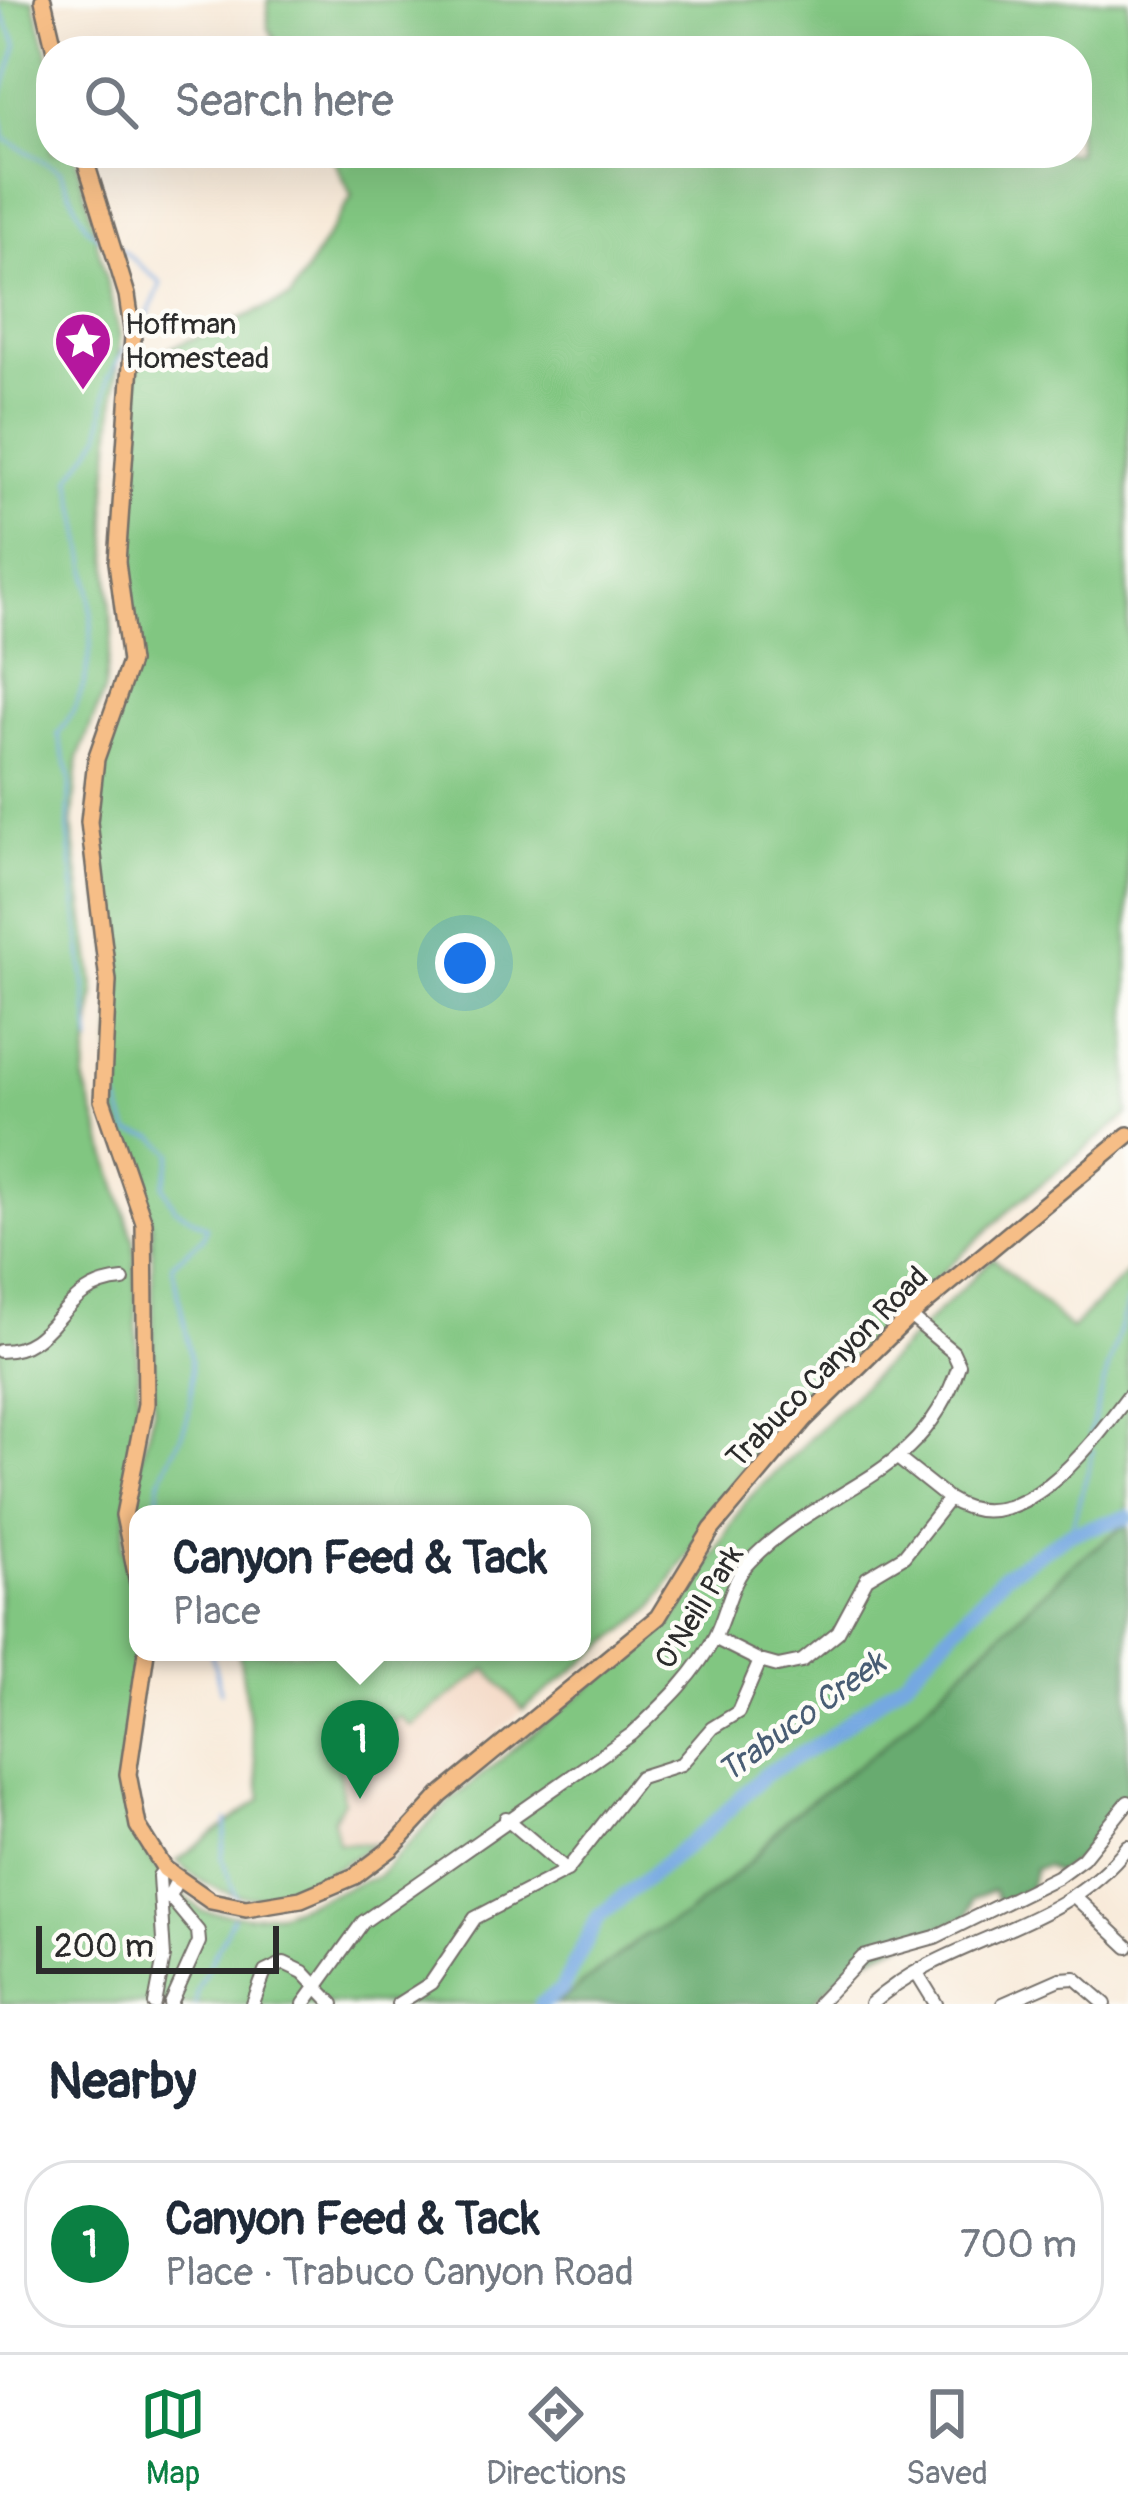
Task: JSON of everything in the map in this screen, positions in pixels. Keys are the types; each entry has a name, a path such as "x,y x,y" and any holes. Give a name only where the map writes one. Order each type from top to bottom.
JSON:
{"main road":[{"path":"43,0 52,36"},
{"path":"86,168 95,206 128,295 133,336 117,562 130,662 96,759 89,835 108,981 101,1100 145,1223 146,1404 124,1515 129,1539"},
{"name":"Trabuco Canyon Road","path":"175,1878 221,1904 264,1908 326,1890 376,1863 441,1795 658,1617 712,1529 767,1460 910,1316 1128,1136"},
{"path":"145,1661 128,1774 138,1826 175,1878"}],"street":[{"path":"0,1351 28,1348 44,1337 56,1314 82,1290 123,1280"},
{"name":"O'Neill Park","path":"304,2004 364,1922 632,1734 696,1667 747,1564 860,1481 900,1460 935,1418 959,1365 953,1352 934,1342 910,1316"},
{"path":"900,1460 950,1499 977,1510 1024,1501 1091,1444 1128,1396"},
{"path":"1106,1425 1128,1416"},
{"path":"714,1638 760,1661 789,1665 829,1642 866,1578 904,1556 950,1499"},
{"path":"398,2004 431,1984 475,1918 567,1870 640,1777 681,1764 712,1728 738,1712 760,1661"},
{"path":"818,2004 863,1957 935,1937 1057,1877 1083,1858 1128,1802"},
{"path":"506,1819 567,1870"},
{"path":"872,2004 917,1973 1076,1898 1128,1846"},
{"path":"155,2004 167,1905 159,1876 175,1878"},
{"path":"1076,1898 1128,1947"},
{"path":"167,1905 198,1931 199,1942 171,2004"},
{"path":"253,2004 272,1964 294,1967 333,2004"},
{"path":"917,1973 935,2004"},
{"path":"1004,2004 1060,1979 1075,1978 1106,2004"}],"shaded area":[{"path":"488,1669 523,1710 374,1844 338,1843 333,1819 343,1801 339,1762 399,1716 411,1726"}],"green space":[{"path":"0,0 33,0 43,36 36,36 36,168 79,168 120,336 106,503 112,635 104,692 78,758 72,827 95,992 84,1081 134,1241 139,1407 123,1546 129,1567 129,1661 140,1661 123,1783 150,1858 172,1886 202,1911 246,1916 280,1913 378,1876 451,1800 676,1617 745,1502 993,1258 1071,1329 1128,1272 1128,1523 1073,1564 880,1749 788,1818 751,1861 685,1916 645,1935 557,2004 0,2004"},
{"path":"268,0 1128,0 1128,1115 1015,1205 819,1386 745,1466 653,1608 591,1657 591,1505 135,1505 138,1467 154,1410 152,1227 142,1182 110,1102 115,970 100,889 96,791 134,642 124,552 137,362 290,298 352,196 338,168 1092,168 1092,36 273,36"},
{"path":"1128,1523 1128,1795 1081,1856 1057,1873 1046,1866 1035,1869 1030,1888 999,1902 993,1890 972,1900 968,1916 852,1964 811,2004 557,2004 645,1935 685,1916 751,1861 788,1818 880,1749 1073,1564"},
{"path":"240,1661 585,1661 523,1710 487,1669 411,1726 399,1716 339,1762 343,1801 333,1819 338,1842 374,1844 300,1887 253,1897 228,1893 177,1861 261,1799"}],"waterway":[{"path":"0,9 17,45 0,100"},
{"path":"0,116 5,139 36,157"},
{"path":"55,168 87,228 100,238"},
{"path":"120,248 161,283 140,335"},
{"path":"91,1043 68,828 70,777 58,734 75,706 91,643 88,576 71,478 101,435 108,378 126,347"},
{"path":"111,1077 129,1133 155,1137 173,1153 163,1186 175,1208 207,1227 203,1238 172,1264 192,1379 184,1429 159,1486 160,1505"},
{"path":"1089,1435 1128,1300"},
{"path":"1070,1533 1094,1450"},
{"name":"Trabuco Creek","path":"541,2004 561,1990 599,1916 709,1828 764,1775 825,1740 907,1678 1004,1575 1070,1533 1128,1517"},
{"path":"213,1661 221,1692"},
{"path":"227,1820 222,1858 236,1897"},
{"path":"196,2004 197,1990 233,1917"}],"place":[{"name":"Hoffman Homestead","path":"83,392"},
{"name":"Canyon Feed & Tack","path":"360,1799"}]}
